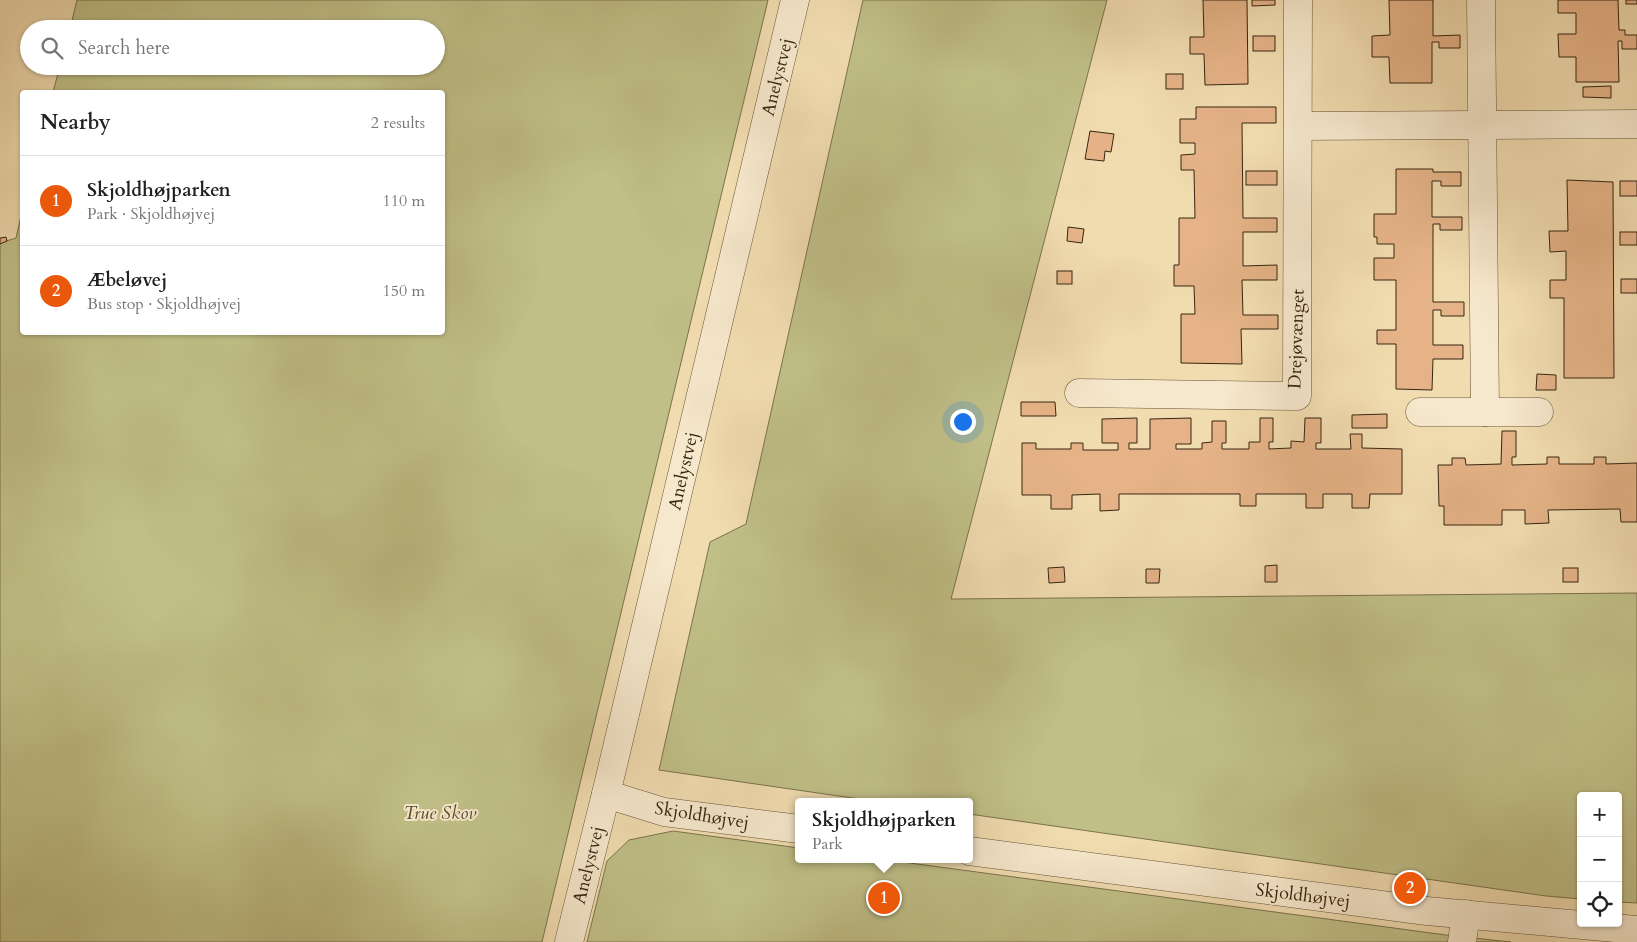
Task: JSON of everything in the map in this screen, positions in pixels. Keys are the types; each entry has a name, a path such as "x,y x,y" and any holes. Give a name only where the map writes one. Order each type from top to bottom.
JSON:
{"street":[{"name":"Anelystvej","path":"569,942 795,0"},
{"name":"Drejøvænget","path":"1079,393 1297,396 1298,0"},
{"path":"1481,0 1485,412"},
{"path":"1298,126 1637,124"},
{"path":"1420,412 1539,412"},
{"name":"Skjoldhøjvej","path":"606,794 664,812 795,828"},
{"name":"Skjoldhøjvej","path":"973,852 1427,911 1637,930"},
{"path":"1462,942 1466,914"}],"green space":[{"name":"True Skov","path":"77,0 768,0 542,942 0,942 0,243 16,238 20,221 20,335 445,335 445,90 54,90 58,75 445,75 445,20 72,20"},
{"path":"863,0 1107,0 951,599 1637,593 1637,903 1622,902 1622,792 1577,792 1577,899 1546,896 973,815 973,798 852,798 659,770 710,542 746,524"},
{"path":"673,831 795,847 795,863 910,863 1446,935 1511,942 587,942 607,861 629,840"}],"building":[{"path":"1203,0 1247,0 1248,84 1205,85 1204,54 1190,54 1190,37 1204,37"},
{"path":"1252,0 1275,0 1275,5 1252,6"},
{"path":"1389,0 1433,0 1433,36 1460,35 1460,48 1439,48 1439,42 1432,42 1432,83 1390,83 1389,57 1372,57 1372,36 1390,35"},
{"path":"1558,0 1618,0 1619,30 1625,30 1625,35 1637,35 1637,49 1622,49 1622,41 1618,41 1619,82 1576,82 1576,57 1559,57 1558,34 1576,34 1576,13 1558,13"},
{"path":"1626,0 1637,0 1637,4 1626,4"},
{"path":"1253,36 1275,36 1275,51 1253,51"},
{"path":"1166,74 1183,74 1183,89 1166,89"},
{"path":"1611,86 1611,98 1583,97 1583,87"},
{"path":"1196,107 1276,107 1276,123 1242,123 1243,218 1277,218 1277,232 1243,232 1243,266 1277,265 1277,280 1242,280 1243,315 1278,315 1278,329 1241,329 1242,364 1181,363 1181,314 1195,314 1194,286 1174,286 1174,265 1179,265 1179,218 1195,218 1194,170 1181,170 1181,155 1195,154 1195,143 1180,143 1180,119 1196,119"},
{"path":"1090,131 1114,134 1111,152 1105,151 1104,161 1085,159"},
{"path":"1396,169 1433,169 1433,172 1461,172 1461,186 1441,186 1441,181 1432,181 1432,217 1462,217 1462,230 1440,230 1440,224 1433,224 1433,302 1464,302 1464,316 1441,316 1441,310 1433,310 1433,345 1463,345 1463,359 1433,359 1432,390 1396,389 1396,344 1377,344 1377,330 1396,330 1396,280 1374,280 1374,258 1394,258 1394,244 1377,244 1377,237 1374,237 1374,214 1396,214"},
{"path":"1246,171 1277,171 1277,185 1246,185"},
{"path":"1567,180 1613,182 1614,378 1564,378 1564,298 1550,298 1550,280 1566,280 1566,251 1550,252 1549,231 1568,231"},
{"path":"1620,181 1637,181 1637,196 1620,196"},
{"path":"1068,227 1084,229 1082,243 1067,241"},
{"path":"1620,232 1637,232 1637,245 1620,245"},
{"path":"6,237 7,241 0,244 0,238"},
{"path":"1057,271 1072,271 1072,284 1057,284"},
{"path":"1621,279 1637,279 1637,293 1621,293"},
{"path":"1537,374 1556,375 1556,390 1536,390"},
{"path":"1021,402 1055,402 1056,416 1021,416"},
{"path":"1387,414 1387,428 1352,428 1352,415"},
{"path":"1137,418 1137,443 1129,443 1129,449 1150,449 1150,419 1191,418 1191,444 1176,444 1176,449 1202,449 1202,443 1212,442 1212,421 1226,421 1226,443 1222,443 1222,449 1249,449 1249,442 1260,442 1260,418 1273,418 1273,442 1269,442 1269,449 1291,448 1291,441 1304,442 1305,418 1321,418 1321,443 1316,443 1316,449 1351,449 1350,434 1362,434 1362,448 1402,449 1402,494 1370,494 1369,508 1352,508 1352,494 1323,494 1323,508 1306,508 1306,494 1256,494 1256,506 1240,506 1240,494 1119,494 1119,510 1100,511 1100,494 1072,495 1072,509 1051,509 1051,495 1022,495 1022,443 1036,443 1036,449 1071,449 1071,443 1083,443 1083,450 1118,450 1118,443 1102,443 1102,419"},
{"path":"1502,431 1516,431 1516,457 1512,457 1512,465 1547,464 1547,457 1559,457 1559,464 1594,464 1594,457 1606,457 1606,464 1637,463 1637,522 1621,522 1620,509 1548,510 1549,523 1525,524 1525,510 1502,510 1502,525 1444,525 1444,506 1439,506 1438,465 1452,465 1452,458 1465,458 1466,465 1501,464"},
{"path":"1277,565 1277,582 1265,582 1265,566"},
{"path":"1064,567 1065,582 1049,583 1048,568"},
{"path":"1563,568 1578,568 1578,582 1563,582"},
{"path":"1146,569 1160,569 1159,583 1146,583"}],"place":[{"name":"Æbeløvej","path":"1410,888"},
{"name":"Skjoldhøjparken","path":"884,898"}]}
